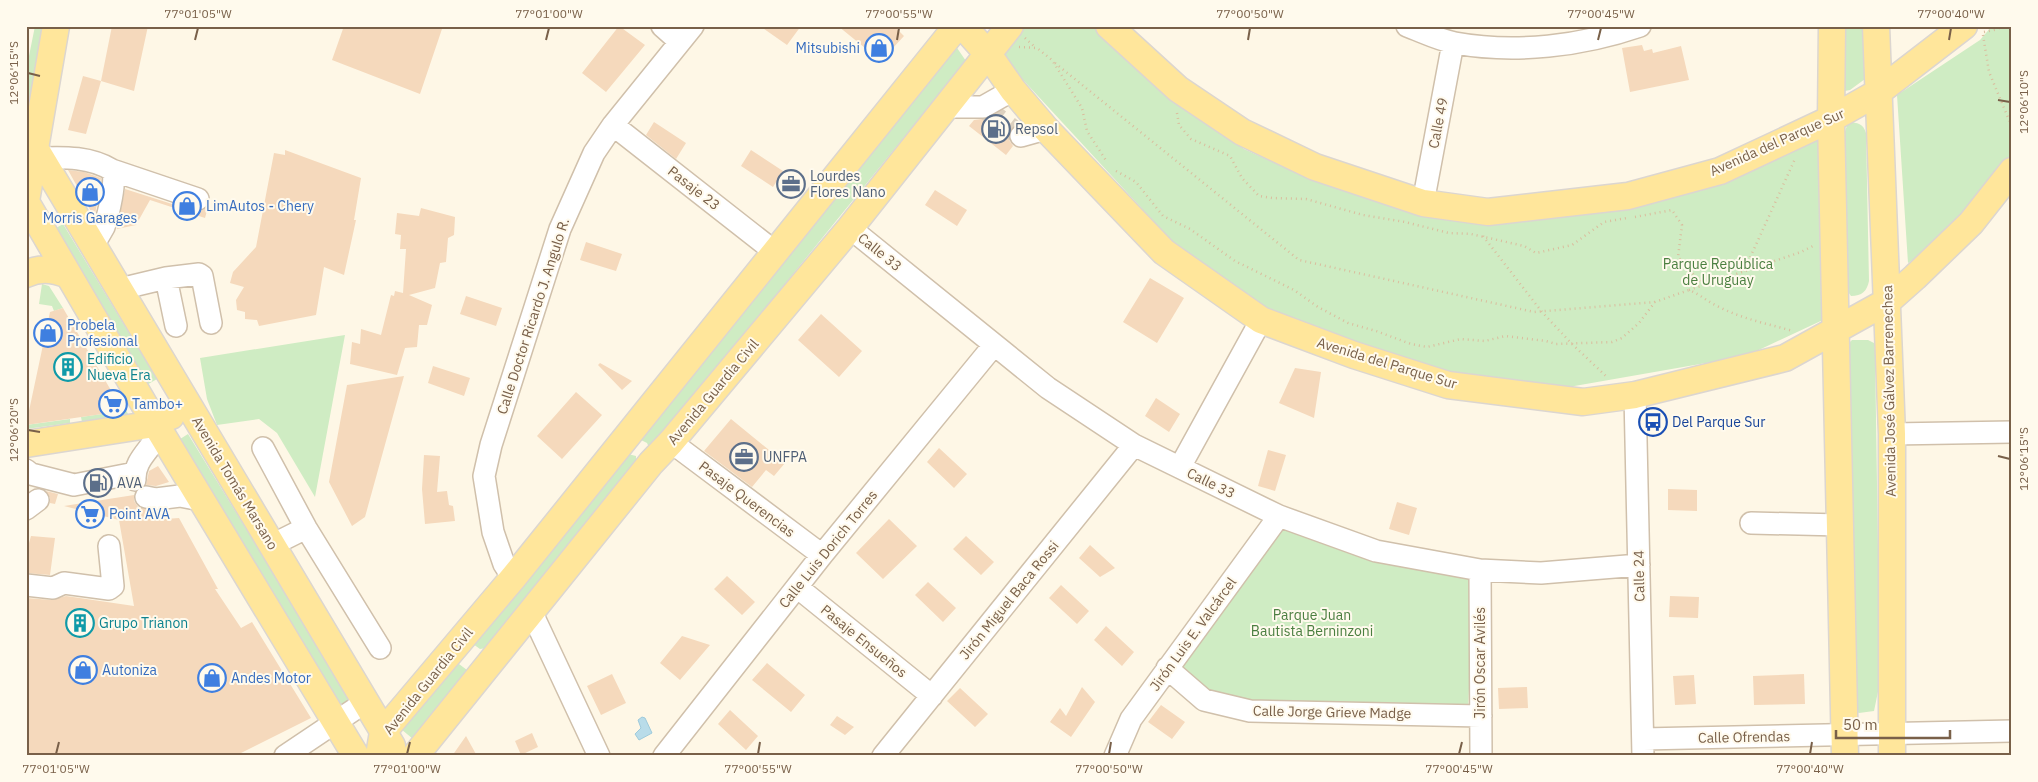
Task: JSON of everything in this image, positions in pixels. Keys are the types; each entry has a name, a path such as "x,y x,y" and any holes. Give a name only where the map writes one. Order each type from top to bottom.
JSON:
{"main road":[{"path":"56,26 34,104 34,146 26,202 201,500 356,756"},
{"name":"Avenida Guardia Civil","path":"381,744 467,633 514,578 957,26"},
{"name":"Avenida del Parque Sur","path":"963,26 988,54 1013,90 1033,132 1164,252 1261,320 1354,355 1448,385 1583,402 1631,396 1785,358 1888,301 1971,222 2012,171"},
{"name":"Avenida del Parque Sur","path":"1109,26 1178,89 1242,132 1315,167 1423,203 1488,212 1628,196 1720,170 1820,124 1878,94 1964,26"},
{"path":"1832,26 1820,124 1834,235 1844,745"},
{"name":"Avenida José Gálvez Barrenechea","path":"1876,26 1892,434 1892,744"},
{"name":"Avenida Guardia Civil","path":"415,756 652,463 850,228 988,54 1014,37"},
{"name":"Avenida Tomás Marsano","path":"34,146 364,703 381,744 397,756"},
{"path":"26,274 36,270 48,269 68,276"},
{"path":"26,444 158,427 190,408"},
{"path":"622,442 634,442 641,445 646,449 652,463"},
{"path":"467,633 464,650 470,658 485,660 500,650"}],"street":[{"path":"662,26 686,34"},
{"path":"1408,26 1453,42 1502,48 1574,43 1637,27"},
{"name":"Calle Doctor Ricardo J. Angulo R.","path":"514,578 504,564 493,532 484,476 491,445 560,230 594,153 613,124 686,34"},
{"name":"Calle 49","path":"1423,203 1453,42"},
{"path":"946,107 983,107 1013,90"},
{"name":"Pasaje 23","path":"613,124 775,252"},
{"path":"34,146 198,199"},
{"path":"93,244 104,228 107,218 114,178 112,170"},
{"name":"Calle 33","path":"850,228 1048,388 1134,445 1279,516 1376,551 1480,570 1541,573 1639,565"},
{"path":"120,289 166,278 199,274 202,276 212,323"},
{"path":"166,278 176,326"},
{"path":"1180,468 1261,320"},
{"name":"Calle Luis Dorich Torres","path":"664,756 822,555 994,345"},
{"name":"Calle 24","path":"1631,396 1639,565 1643,748"},
{"path":"139,483 139,460 155,442 158,427"},
{"path":"1892,434 2012,432"},
{"name":"Pasaje Querencias","path":"671,442 822,555"},
{"name":"Jirón Miguel Baca Rossi","path":"883,756 1134,445"},
{"path":"263,448 306,528 380,648"},
{"path":"26,470 31,474 39,493 74,485 139,483 156,499 180,496 201,500"},
{"name":"Jirón Luis E. Valcárcel","path":"1115,756 1131,719 1166,668 1279,516"},
{"path":"1751,522 1840,525"},
{"path":"272,545 306,528"},
{"path":"26,585 53,588 64,584 109,589 113,586 109,546"},
{"name":"Jirón Oscar Avilés","path":"1480,570 1481,756"},
{"name":"Pasaje Ensueños","path":"797,587 932,696"},
{"path":"531,611 599,756"},
{"name":"Calle Jorge Grieve Madge","path":"1166,668 1204,700 1250,711 1480,716"},
{"path":"285,756 364,703"},
{"name":"Calle Ofrendas","path":"1643,748 1892,744 2012,731"}],"path":[{"path":"1982,26 1989,72 2012,127"},
{"path":"1014,37 1037,48 1299,260 1534,312 1542,312 1655,302 1801,252 1834,235"},
{"path":"1052,60 1082,108 1087,131 1112,169 1136,182 1163,216 1190,229 1235,260 1294,290 1318,307 1348,323 1427,348 1461,339 1486,341 1505,336 1556,344 1612,342 1622,338 1639,323 1655,302"},
{"path":"1744,271 1820,124"},
{"path":"1462,208 1542,312 1571,343 1631,396"},
{"path":"1689,290 1704,297 1718,307 1765,325 1802,331"}],"green space":[{"path":"35,26 44,26 31,100 26,99 26,71"},
{"name":"Parque República de Uruguay","path":"1026,26 1098,26 1184,103 1244,149 1317,182 1414,214 1479,221 1824,135 1825,319 1746,356 1563,388 1438,374 1267,310 1182,252 1002,57"},
{"path":"1841,26 1865,26 1865,79 1850,90 1845,91 1843,88"},
{"path":"1992,26 2012,26 2012,152 1978,206 1931,248 1908,263 1897,95 1980,40"},
{"path":"955,45 966,61 650,450 647,443 635,437"},
{"path":"1848,122 1860,124 1866,133 1869,281 1867,288 1863,292 1851,296 1846,289 1844,135"},
{"path":"63,224 157,379 145,386 51,231"},
{"path":"42,284 49,286 63,308 54,311 52,306 39,304"},
{"path":"345,335 315,497 277,433 259,419 217,425 207,399 200,358"},
{"path":"1852,340 1868,340 1874,343 1875,351 1880,682 1874,711 1859,713 1854,710 1848,344"},
{"path":"125,408 129,416 82,422 81,417 123,411 122,409"},
{"path":"70,419 70,423 26,429 26,425"},
{"path":"188,434 351,700 336,709 177,441"},
{"path":"628,454 636,456 636,462 487,648 480,649 473,644"},
{"name":"Parque Juan Bautista Berninzoni","path":"1280,521 1474,575 1468,711 1251,706 1206,695 1174,666"},
{"path":"455,661 467,670 413,739 401,729"}],"water":[{"path":"642,717 645,718 652,733 639,740 635,734 641,728 638,720"}],"building":[{"path":"112,26 148,26 134,91 101,81"},
{"path":"344,26 443,26 420,94 332,60"},
{"path":"619,26 645,45 606,92 582,73"},
{"path":"760,26 801,26 787,45"},
{"name":"Mitsubishi","path":"838,26 894,26 904,36 881,61"},
{"path":"1642,45 1644,51 1652,49 1653,53 1681,46 1689,80 1630,92 1622,48"},
{"path":"83,76 101,81 86,134 68,130"},
{"name":"Repsol","path":"997,113 1014,126 1009,133 1009,140 1013,146 1006,155 969,126 974,120 989,118"},
{"path":"654,122 686,143 676,159 646,135"},
{"path":"285,150 361,178 354,220 356,220 344,275 324,267 316,315 259,326 257,320 245,319 245,312 237,310 236,300 244,287 230,283 233,272 256,247 274,153 285,155"},
{"path":"751,150 783,171 773,187 741,166"},
{"name":"Morris Garages","path":"68,170 84,172 101,178 95,214 93,215"},
{"path":"125,189 194,211 201,211 208,207 205,218 150,200 136,225 117,229"},
{"path":"935,190 967,210 957,226 925,205"},
{"path":"421,208 455,217 454,235 448,238 446,262 440,263 435,288 409,295 432,305 427,325 419,325 417,347 405,348 397,375 350,364 352,342 360,344 361,329 381,335 391,295 394,296 395,291 403,293 406,249 400,249 401,235 395,234 397,213 419,216"},
{"path":"586,242 622,254 616,271 580,260"},
{"path":"1150,278 1184,298 1157,343 1123,322"},
{"path":"466,296 502,308 496,326 460,314"},
{"name":"Edificio Nueva Era","path":"63,308 123,411 26,425 50,312"},
{"path":"821,314 862,351 839,377 798,340"},
{"path":"600,363 632,381 622,390 598,365"},
{"path":"433,366 470,378 464,396 428,383"},
{"path":"1295,368 1321,372 1314,418 1279,403"},
{"path":"404,376 365,517 352,526 329,482 347,385"},
{"path":"576,392 602,415 562,459 537,436"},
{"path":"1156,398 1180,414 1169,432 1145,416"},
{"name":"UNFPA","path":"731,419 785,463 774,476 766,470 752,487 704,451"},
{"path":"939,448 967,474 954,488 927,462"},
{"path":"1268,450 1286,455 1275,491 1258,486"},
{"path":"424,455 440,456 437,492 447,491 449,505 453,506 455,521 425,524 422,489"},
{"path":"158,466 169,482 156,486 146,485 149,471"},
{"path":"1668,489 1697,490 1697,511 1668,510"},
{"path":"46,491 58,494 55,504 50,503 50,498"},
{"path":"134,495 134,501 138,507 154,511 164,511 165,519 179,518 218,589 215,589 241,628 252,622 311,718 235,756 26,756 26,598 52,600 66,596 134,606 119,520 64,506"},
{"path":"1397,502 1417,508 1409,535 1389,529"},
{"path":"889,519 917,546 883,579 856,553"},
{"path":"31,536 55,538 50,575 26,573 26,542 29,543"},
{"path":"966,536 994,562 981,575 953,549"},
{"path":"1090,545 1115,568 1100,577 1079,558"},
{"path":"727,576 755,602 742,615 714,589"},
{"path":"928,582 956,608 943,622 915,595"},
{"path":"1061,585 1089,611 1077,624 1049,598"},
{"path":"1670,596 1699,597 1698,618 1669,617"},
{"path":"1106,626 1134,652 1122,666 1094,640"},
{"path":"682,636 710,645 680,680 660,663"},
{"path":"767,663 805,695 791,712 752,680"},
{"path":"612,674 626,703 601,715 587,686"},
{"path":"1804,674 1805,704 1754,705 1753,676"},
{"path":"1694,675 1696,704 1675,705 1673,676"},
{"path":"1082,687 1095,702 1071,737 1050,722 1060,708 1066,716"},
{"path":"1527,687 1528,708 1499,709 1498,688"},
{"path":"960,688 988,714 975,727 947,701"},
{"path":"1161,705 1185,722 1172,739 1148,722"},
{"path":"730,710 758,736 746,750 718,724"},
{"path":"837,716 854,727 845,735 830,725"},
{"path":"532,733 538,747 521,755 515,741"},
{"path":"466,736 477,756 452,756"}],"tunnel":[{"path":"983,107 1021,136"}],"place":[{"name":"Mitsubishi","path":"879,48"},
{"name":"Repsol","path":"996,129"},
{"name":"Lourdes Flores Nano","path":"791,184"},
{"name":"Morris Garages","path":"90,192"},
{"name":"LimAutos - Chery","path":"187,206"},
{"name":"Probela Profesional","path":"48,333"},
{"name":"Edificio Nueva Era","path":"68,367"},
{"name":"Tambo+","path":"113,404"},
{"name":"Del Parque Sur","path":"1653,422"},
{"name":"UNFPA","path":"744,457"},
{"name":"AVA","path":"98,483"},
{"name":"Point AVA","path":"90,514"},
{"name":"Grupo Trianon","path":"80,623"},
{"name":"Autoniza","path":"83,670"},
{"name":"Andes Motor","path":"212,678"}]}
